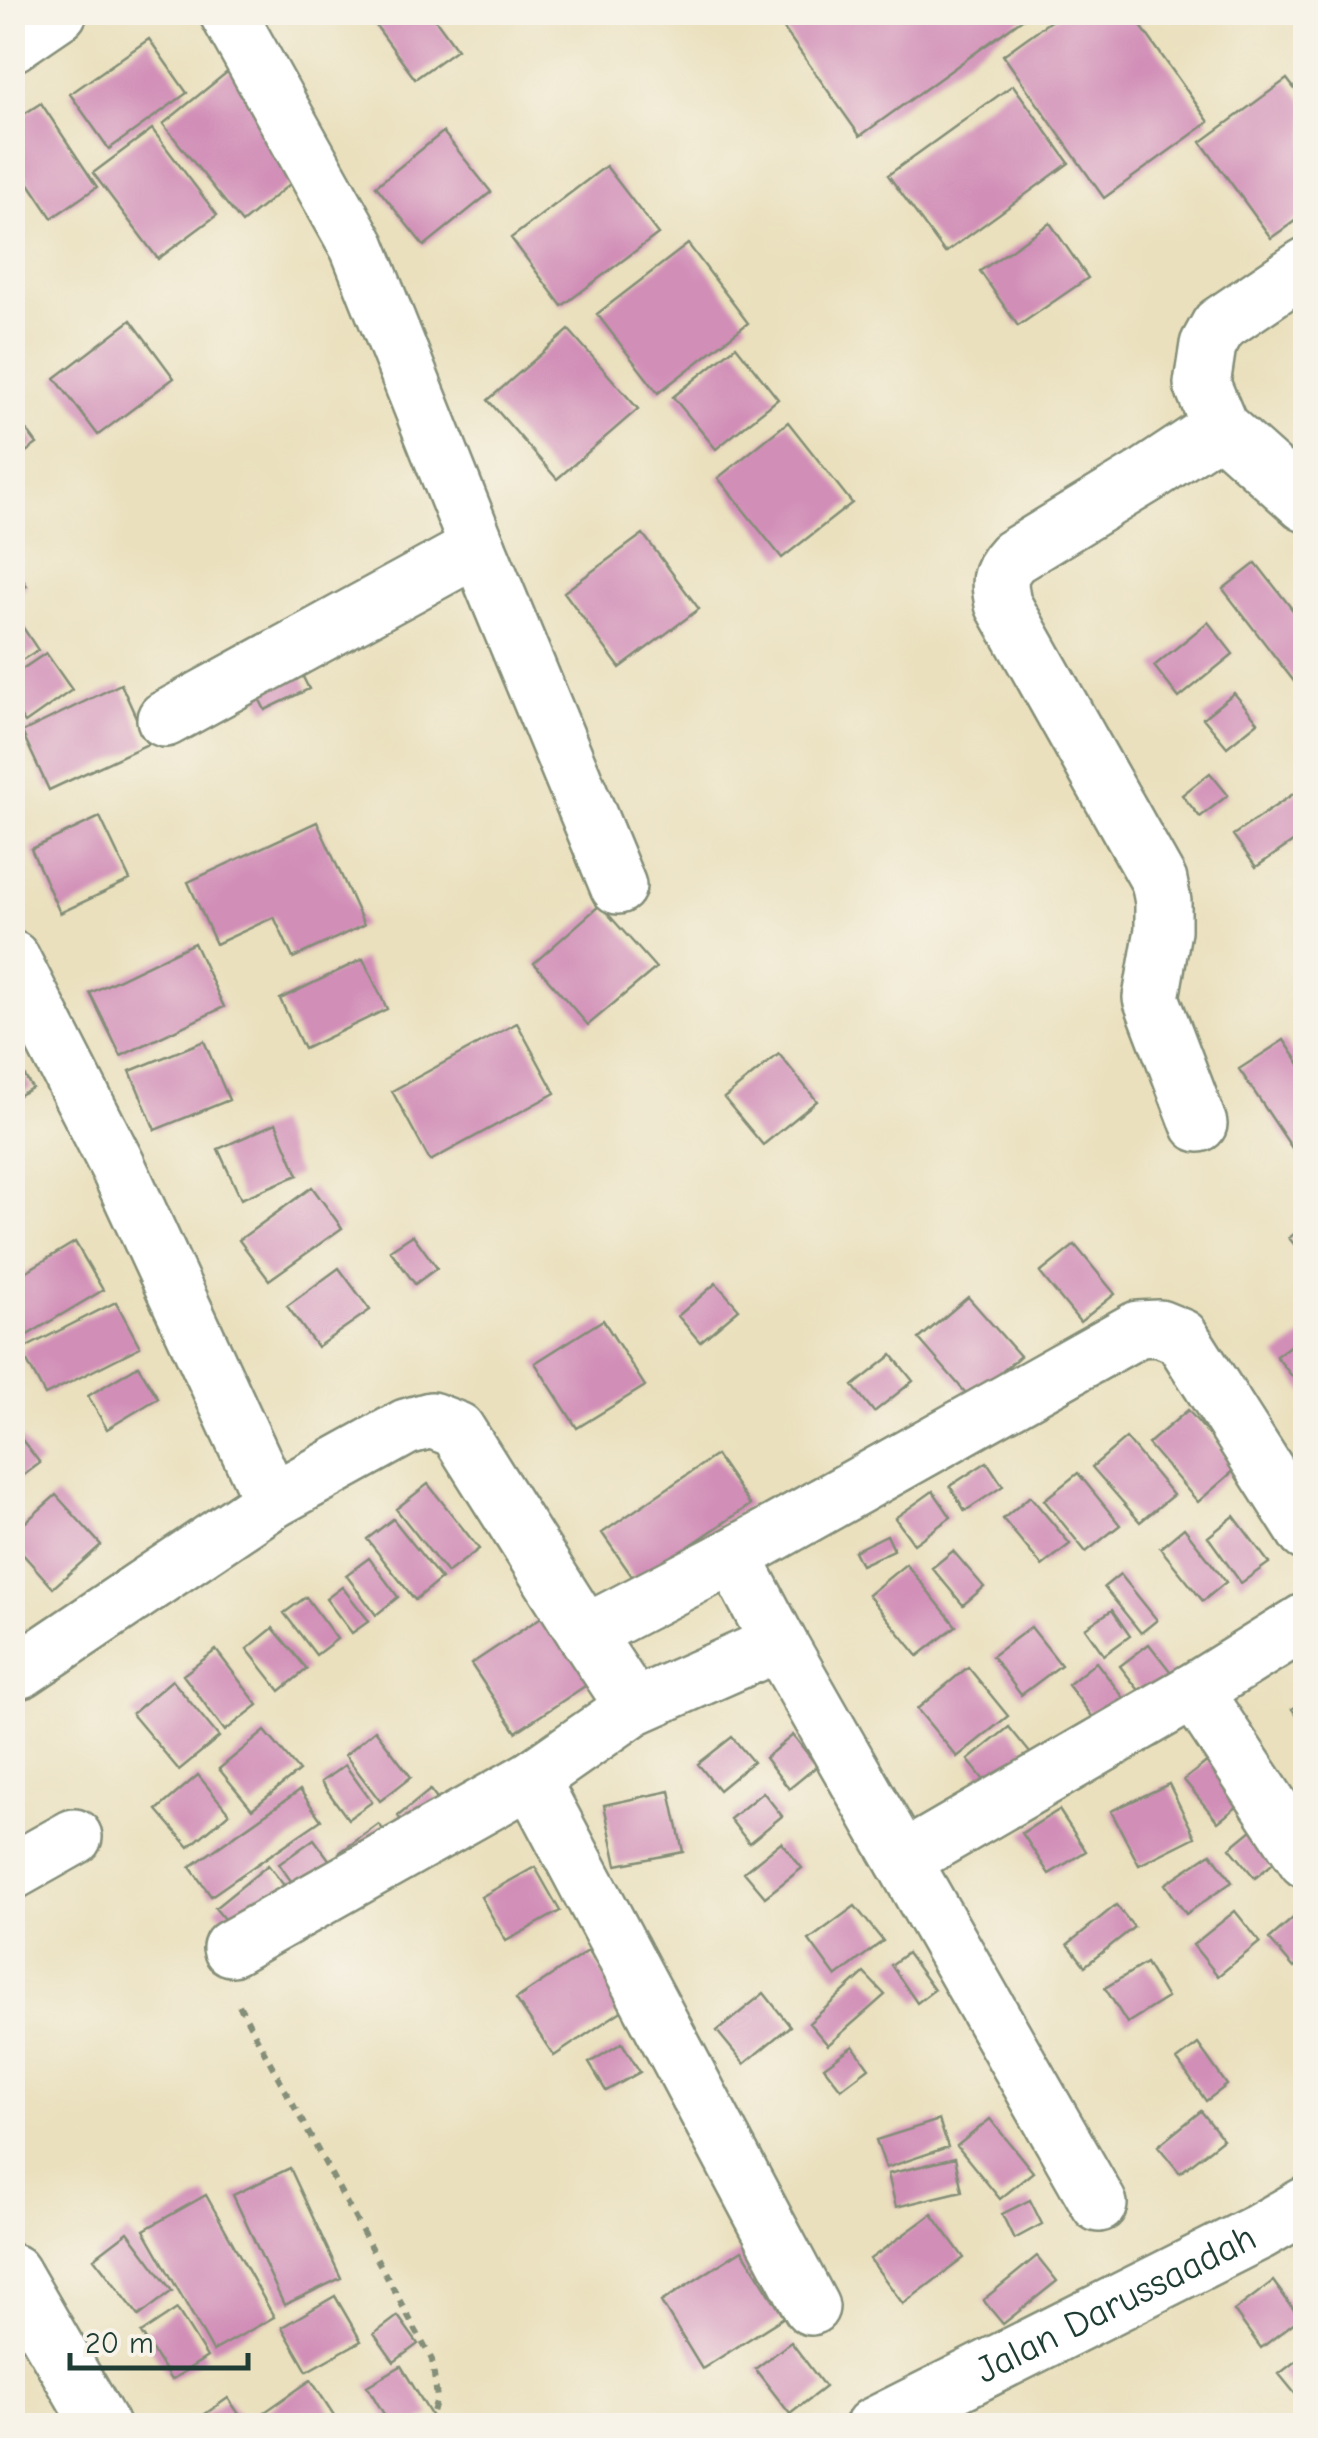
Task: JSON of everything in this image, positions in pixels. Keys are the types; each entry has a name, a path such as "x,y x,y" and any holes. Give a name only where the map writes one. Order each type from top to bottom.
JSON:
{"street":[{"path":"12,44 58,12"},
{"path":"227,12 358,247 618,886"},
{"path":"1306,266 1218,325 1208,344 1202,384 1220,427 1306,504"},
{"path":"1199,1124 1151,998 1163,930 1159,882 1002,604 998,582 1013,557 1220,427"},
{"path":"165,719 478,548"},
{"path":"12,958 117,1165 272,1501"},
{"path":"585,1633 734,1556 1138,1328 1159,1328 1181,1337 1306,1533"},
{"path":"12,1672 22,1670 272,1501 406,1427 432,1420 457,1430 634,1708"},
{"path":"734,1556 779,1643 1099,2204"},
{"path":"903,1860 1194,1691 1306,1621"},
{"path":"231,1948 531,1780 634,1708 779,1643"},
{"path":"1194,1691 1306,1860"},
{"path":"531,1780 811,2307"},
{"path":"12,1872 74,1837"},
{"name":"Jalan Darussaadah","path":"874,2426 1306,2205"},
{"path":"12,2272 102,2426"}],"path":[{"path":"231,1948 224,1961 238,2004 432,2360 437,2398 429,2426"}],"building":[{"path":"366,12 430,12 457,49 415,79"},
{"path":"772,12 1032,12 860,136"},
{"path":"1063,12 1131,12 1209,122 1104,198 1003,55"},
{"path":"149,39 187,93 109,149 70,94"},
{"path":"231,69 311,167 242,223 163,124"},
{"path":"1287,79 1306,104 1306,213 1271,238 1201,142"},
{"path":"1013,85 1069,163 945,253 888,175"},
{"path":"41,103 97,187 52,218 12,158 12,122"},
{"path":"152,129 217,215 158,259 93,173"},
{"path":"443,132 491,192 424,246 376,186"},
{"path":"606,166 658,234 562,306 511,238"},
{"path":"1050,223 1088,278 1018,326 980,271"},
{"path":"688,244 748,323 658,393 597,314"},
{"path":"131,320 174,378 98,435 55,378"},
{"path":"569,330 638,409 557,479 488,400"},
{"path":"736,346 778,399 716,449 673,397"},
{"path":"12,410 37,444 12,462"},
{"path":"788,422 852,503 782,558 718,478"},
{"path":"643,534 699,609 620,668 564,592"},
{"path":"1256,563 1306,627 1306,697 1223,589"},
{"path":"12,564 27,586 12,596"},
{"path":"12,611 38,650 12,666"},
{"path":"1208,622 1233,654 1179,698 1154,666"},
{"path":"46,653 72,690 25,723 12,705 12,676"},
{"path":"293,657 309,689 265,710 249,678"},
{"path":"121,684 148,744 49,790 22,732"},
{"path":"1234,693 1258,722 1227,747 1203,718"},
{"path":"1210,773 1228,795 1200,817 1182,795"},
{"path":"1299,790 1306,799 1306,833 1256,867 1233,835"},
{"path":"100,817 130,880 60,913 31,849"},
{"path":"317,822 364,925 293,958 274,917 216,944 188,882"},
{"path":"600,905 656,968 588,1025 534,963"},
{"path":"194,943 224,1007 121,1056 90,993"},
{"path":"363,959 387,1009 304,1049 280,999"},
{"path":"517,1023 555,1093 430,1161 392,1091"},
{"path":"1284,1040 1306,1073 1306,1143 1294,1151 1239,1069"},
{"path":"204,1041 229,1100 155,1130 130,1071"},
{"path":"779,1054 817,1101 763,1145 724,1098"},
{"path":"12,1055 32,1088 12,1099"},
{"path":"276,1123 298,1175 241,1199 218,1149"},
{"path":"312,1187 342,1228 269,1280 239,1240"},
{"path":"1306,1225 1306,1259 1289,1238"},
{"path":"413,1235 437,1268 415,1284 390,1250"},
{"path":"75,1242 103,1290 12,1344 12,1280"},
{"path":"1075,1245 1115,1294 1080,1322 1040,1273"},
{"path":"339,1268 370,1310 317,1347 287,1306"},
{"path":"716,1283 739,1309 700,1342 678,1316"},
{"path":"968,1297 1020,1356 971,1399 919,1339"},
{"path":"116,1302 140,1347 45,1395 21,1350"},
{"path":"603,1320 645,1386 577,1428 535,1363"},
{"path":"1306,1334 1306,1394 1276,1356"},
{"path":"892,1355 913,1381 874,1412 853,1386"},
{"path":"138,1366 158,1398 107,1429 88,1396"},
{"path":"1188,1410 1237,1468 1198,1502 1148,1444"},
{"path":"12,1427 40,1463 12,1484"},
{"path":"1126,1438 1173,1495 1140,1522 1092,1467"},
{"path":"716,1455 750,1505 636,1582 602,1533"},
{"path":"987,1462 1003,1486 965,1511 950,1486"},
{"path":"1078,1473 1120,1525 1086,1552 1044,1500"},
{"path":"428,1484 479,1549 447,1573 396,1509"},
{"path":"933,1491 951,1517 914,1544 895,1518"},
{"path":"56,1495 101,1545 53,1588 12,1542 12,1534"},
{"path":"1030,1496 1070,1544 1042,1566 1003,1519"},
{"path":"1234,1516 1269,1563 1241,1583 1208,1537"},
{"path":"393,1519 441,1579 415,1600 367,1539"},
{"path":"1184,1528 1226,1582 1203,1601 1160,1548"},
{"path":"887,1535 894,1550 861,1565 854,1551"},
{"path":"953,1551 984,1587 963,1605 932,1568"},
{"path":"369,1558 398,1597 376,1615 346,1575"},
{"path":"906,1564 956,1626 918,1656 868,1595"},
{"path":"1120,1574 1157,1620 1141,1633 1104,1587"},
{"path":"342,1587 369,1621 352,1633 326,1599"},
{"path":"306,1597 337,1639 316,1655 284,1613"},
{"path":"552,1610 597,1678 516,1732 471,1664"},
{"path":"1112,1610 1130,1636 1104,1655 1085,1628"},
{"path":"1031,1627 1061,1665 1021,1695 992,1656"},
{"path":"273,1628 307,1669 280,1691 247,1649"},
{"path":"1149,1644 1184,1689 1155,1711 1120,1666"},
{"path":"216,1650 258,1705 225,1731 183,1675"},
{"path":"1096,1662 1127,1702 1098,1724 1068,1685"},
{"path":"968,1667 1008,1716 957,1757 917,1709"},
{"path":"172,1680 219,1737 179,1770 132,1714"},
{"path":"1306,1700 1306,1728 1292,1709"},
{"path":"1009,1727 1035,1759 994,1793 968,1760"},
{"path":"375,1730 411,1777 380,1801 345,1755"},
{"path":"265,1731 299,1771 252,1809 219,1769"},
{"path":"793,1735 817,1766 789,1789 765,1758"},
{"path":"732,1737 753,1762 719,1790 698,1764"},
{"path":"1219,1752 1253,1794 1218,1822 1184,1780"},
{"path":"345,1765 372,1802 348,1819 321,1782"},
{"path":"198,1775 229,1813 189,1847 157,1810"},
{"path":"1169,1784 1195,1837 1139,1865 1111,1811"},
{"path":"300,1790 321,1820 211,1896 190,1867"},
{"path":"430,1790 449,1815 416,1840 398,1816"},
{"path":"670,1791 683,1852 617,1865 604,1805"},
{"path":"763,1792 782,1816 749,1843 730,1819"},
{"path":"1059,1810 1086,1851 1049,1874 1022,1833"},
{"path":"1264,1820 1288,1851 1255,1878 1230,1848"},
{"path":"379,1824 393,1843 354,1872 339,1853"},
{"path":"314,1839 339,1873 303,1898 279,1864"},
{"path":"781,1842 802,1868 765,1897 744,1872"},
{"path":"1211,1853 1232,1882 1186,1914 1165,1884"},
{"path":"268,1865 294,1898 242,1941 215,1908"},
{"path":"535,1867 560,1911 506,1941 481,1897"},
{"path":"1116,1905 1134,1927 1085,1966 1068,1944"},
{"path":"855,1906 883,1941 836,1977 809,1940"},
{"path":"1306,1907 1306,1957 1294,1968 1269,1939"},
{"path":"1235,1911 1260,1942 1218,1976 1193,1945"},
{"path":"588,1951 626,2008 554,2056 516,1999"},
{"path":"907,1953 934,1990 917,2003 891,1965"},
{"path":"1146,1963 1167,1998 1127,2023 1105,1988"},
{"path":"864,1973 885,1995 828,2045 809,2023"},
{"path":"764,1993 790,2026 744,2064 717,2031"},
{"path":"622,2043 640,2072 606,2091 589,2063"},
{"path":"1198,2044 1227,2085 1206,2101 1177,2060"},
{"path":"853,2046 869,2068 841,2089 824,2067"},
{"path":"1201,2111 1223,2139 1180,2173 1158,2146"},
{"path":"990,2119 1033,2172 1000,2199 957,2146"},
{"path":"939,2120 948,2147 886,2168 876,2140"},
{"path":"955,2158 962,2191 896,2207 888,2174"},
{"path":"290,2168 341,2278 284,2305 233,2195"},
{"path":"206,2195 274,2317 213,2351 144,2230"},
{"path":"1030,2200 1042,2224 1014,2239 1002,2214"},
{"path":"932,2214 964,2258 903,2304 870,2259"},
{"path":"128,2232 172,2291 139,2316 94,2258"},
{"path":"742,2250 784,2317 702,2369 661,2302"},
{"path":"1037,2256 1057,2281 1003,2324 983,2300"},
{"path":"1273,2281 1300,2318 1261,2348 1234,2311"},
{"path":"335,2296 361,2341 307,2371 282,2327"},
{"path":"177,2309 207,2357 171,2380 141,2333"},
{"path":"398,2316 418,2344 394,2362 374,2334"},
{"path":"791,2342 825,2387 790,2414 755,2369"},
{"path":"1306,2353 1306,2407 1279,2374"},
{"path":"401,2366 431,2415 414,2426 391,2426 367,2386"},
{"path":"311,2380 341,2426 265,2426 259,2416"},
{"path":"228,2398 247,2426 188,2426"}]}
